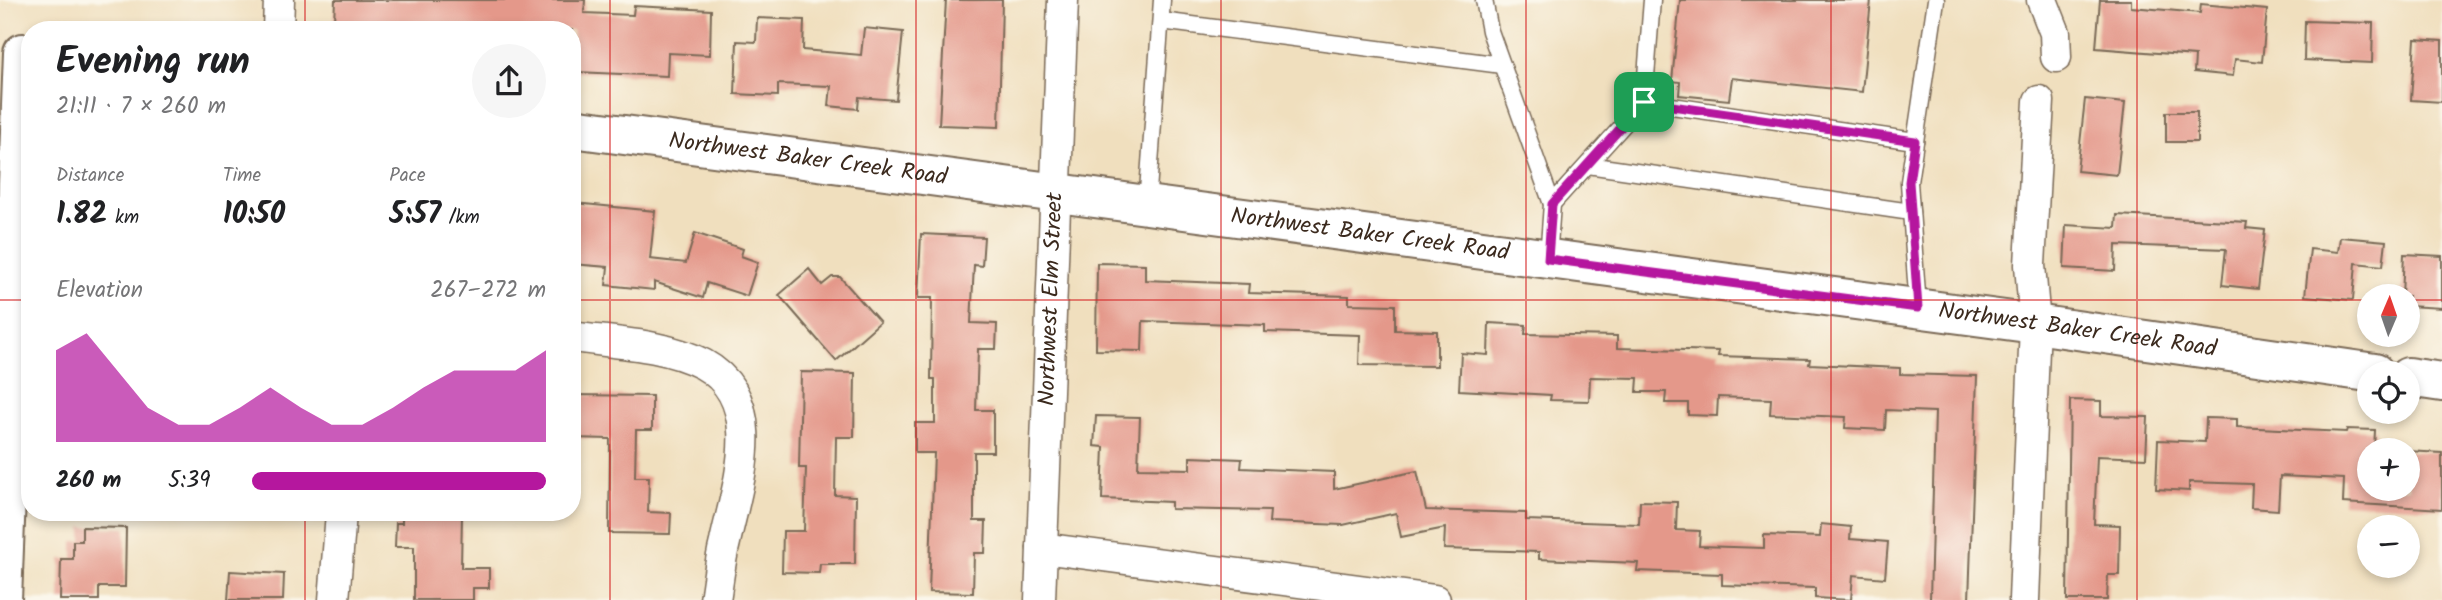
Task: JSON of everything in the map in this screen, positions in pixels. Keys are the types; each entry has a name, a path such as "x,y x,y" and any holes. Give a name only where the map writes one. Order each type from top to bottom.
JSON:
{"main road":[{"path":"2,600 18,52"},
{"name":"Northwest Baker Creek Road","path":"581,129 1918,308 2357,370"},
{"path":"2420,379 2442,382"}],"street":[{"path":"278,21 279,0"},
{"name":"Northwest Elm Street","path":"1040,600 1063,0"},
{"path":"2042,0 2055,33 2056,57"},
{"path":"2024,600 2035,324 2030,265 2039,101"},
{"path":"581,338 651,348 705,365 722,379 737,400 743,426 744,454 715,600"},
{"path":"334,600 340,521"},
{"path":"1042,548 1435,600"}],"lane":[{"path":"1147,205 1162,0"},
{"path":"1484,0 1490,31 1552,204 1548,259"},
{"path":"1552,204 1644,102 1653,0"},
{"path":"1918,308 1909,182 1936,0"},
{"path":"1161,20 1502,65"},
{"path":"1644,102 1915,141"},
{"path":"1587,165 1911,212"}],"building":[{"path":"335,0 585,0 584,13 633,15 634,6 711,10 710,55 668,53 667,76 581,72 581,21 334,21"},
{"path":"946,0 1002,0 999,127 939,125"},
{"path":"1680,0 1871,0 1862,92 1732,78 1729,100 1679,95 1680,82 1672,81"},
{"path":"2100,0 2131,0 2131,7 2200,13 2201,4 2267,10 2262,62 2235,59 2233,76 2194,72 2195,56 2096,48"},
{"path":"757,18 804,20 803,50 861,55 864,28 903,32 896,100 859,97 858,109 829,106 831,86 778,84 778,96 735,94 737,41 756,42"},
{"path":"2305,21 2373,23 2372,63 2304,60"},
{"path":"2415,39 2442,41 2442,102 2411,100"},
{"path":"2085,99 2125,103 2117,175 2077,171"},
{"path":"2166,112 2197,112 2197,142 2166,142"},
{"path":"581,204 655,211 650,259 686,263 695,233 743,249 741,256 758,262 747,296 707,283 703,298 654,282 654,290 606,285 608,267 581,265"},
{"path":"2117,215 2247,222 2246,228 2265,230 2258,289 2222,285 2226,249 2116,245 2115,271 2064,268 2066,225 2116,228"},
{"path":"921,234 984,237 982,266 974,265 971,323 997,324 996,349 978,349 976,410 993,410 993,452 974,452 974,521 986,521 985,553 974,553 973,593 929,592 934,453 915,453 915,423 935,423 935,379 931,379 932,298 918,298"},
{"path":"2340,237 2386,241 2383,266 2356,263 2353,300 2305,296 2310,249 2338,252"},
{"path":"2404,254 2442,256 2442,308 2420,307 2420,284 2403,284"},
{"path":"1097,263 1145,264 1145,280 1249,284 1248,293 1349,296 1349,304 1395,305 1395,330 1437,331 1437,366 1359,365 1360,335 1265,332 1265,325 1143,321 1142,351 1096,350"},
{"path":"809,269 822,285 832,277 840,277 880,322 836,361 779,295"},
{"path":"1489,323 1526,325 1525,334 1617,336 1617,348 1719,351 1718,356 1810,359 1809,364 1900,368 1900,374 1977,376 1969,600 1930,600 1935,412 1886,410 1885,430 1845,428 1846,417 1770,414 1771,399 1718,397 1717,416 1688,415 1688,403 1665,403 1666,392 1637,392 1638,378 1590,377 1589,401 1550,400 1551,395 1459,390 1461,353 1488,355"},
{"path":"801,372 855,373 854,437 836,437 835,495 856,496 855,564 820,564 819,573 782,572 783,531 804,531 806,468 799,468"},
{"path":"581,395 652,396 652,430 636,430 635,477 649,477 648,512 671,513 670,534 609,533 610,439 581,438"},
{"path":"2070,400 2101,401 2101,416 2148,417 2146,458 2097,456 2094,524 2120,525 2119,575 2108,575 2107,600 2067,600"},
{"path":"1096,416 1140,417 1138,468 1190,469 1190,457 1242,459 1241,468 1334,472 1334,489 1417,471 1426,510 1526,513 1526,520 1639,524 1640,501 1677,502 1676,530 1700,531 1699,546 1764,548 1764,535 1820,537 1821,524 1851,527 1850,539 1888,542 1885,578 1853,575 1851,600 1815,598 1815,588 1722,585 1722,574 1637,571 1638,563 1539,559 1539,552 1444,549 1445,528 1401,537 1396,513 1343,525 1269,522 1270,511 1171,509 1171,502 1102,499 1104,447 1094,446"},
{"path":"2206,418 2237,419 2237,427 2346,432 2347,429 2375,430 2375,438 2357,438 2357,501 2420,501 2420,452 2442,453 2442,509 2343,503 2344,479 2280,476 2278,510 2251,508 2252,484 2189,482 2189,491 2156,489 2158,440 2205,442"},
{"path":"462,521 461,568 489,568 489,588 473,588 473,600 414,600 414,547 395,547 396,523"},
{"path":"82,527 126,528 125,587 99,587 99,600 60,600 61,559 73,559 73,541 82,541"},
{"path":"230,571 284,574 283,600 228,600"}],"route":[{"path":"1644,102 1915,141 1909,182 1918,308 1548,259 1552,204 1644,102"}]}
